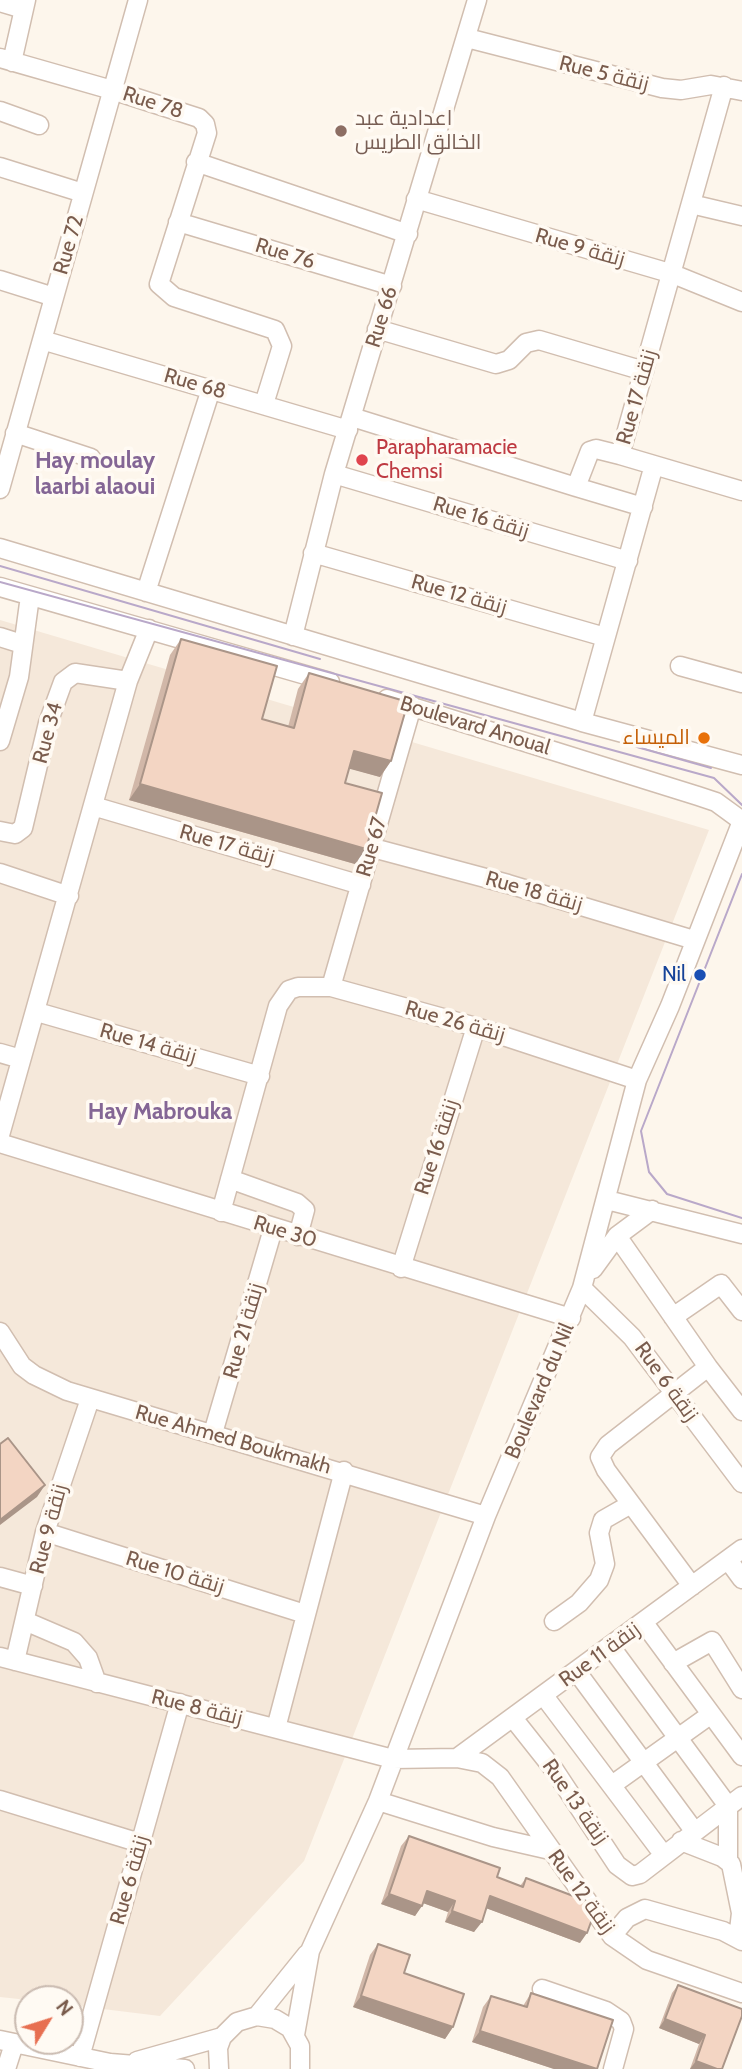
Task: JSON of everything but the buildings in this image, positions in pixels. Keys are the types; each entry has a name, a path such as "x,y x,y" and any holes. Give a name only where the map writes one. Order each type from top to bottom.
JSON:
{"street":[{"name":"Rue 72","path":"0,489 9,442 43,340 138,0"},
{"name":"Rue 66","path":"293,636 334,474 477,0"},
{"path":"0,2 25,5 6,60"},
{"name":"Rue 5 زنقة","path":"467,38 662,88 724,86 742,91"},
{"name":"Rue 78","path":"6,60 199,118 207,133 159,284 174,298 275,330 281,338 282,346 264,404"},
{"name":"Rue 17 زنقة","path":"576,487 590,451 596,449 620,455 724,86"},
{"path":"0,111 39,125"},
{"path":"196,162 408,234"},
{"path":"0,167 83,192"},
{"name":"Rue 9 زنقة","path":"416,199 673,274 742,302"},
{"path":"691,204 742,216"},
{"name":"Rue 76","path":"178,222 392,286"},
{"path":"0,280 54,296"},
{"path":"377,329 496,365 509,360 526,344 539,340 644,371"},
{"name":"Rue 68","path":"43,340 264,404 350,424"},
{"path":"146,592 211,389"},
{"path":"350,424 643,507"},
{"path":"9,442 91,458"},
{"path":"620,455 742,491"},
{"path":"582,722 654,465"},
{"name":"Rue 16 زنقة","path":"334,474 628,561"},
{"name":"Boulevard Anoual","path":"0,548 582,722 742,765"},
{"name":"Rue 12 زنقة","path":"313,553 605,637"},
{"name":"Boulevard Anoual","path":"0,587 412,706 707,799 742,821"},
{"name":"Rue 34","path":"0,741 19,677 30,596"},
{"path":"0,1135 37,1012 128,681 149,629"},
{"path":"0,637 22,644"},
{"path":"680,666 742,683"},
{"name":"Rue 34","path":"0,831 15,834 23,828 48,723 63,682 75,673 128,681"},
{"name":"Rue 67","path":"331,986 412,706"},
{"name":"Rue 17 زنقة","path":"93,806 361,885"},
{"name":"Boulevard du Nil","path":"300,2069 302,2058 295,2035 310,1951 378,1801 486,1516 582,1288 637,1080 670,1006 742,821"},
{"name":"Rue 18 زنقة","path":"373,848 508,884 694,940"},
{"path":"0,873 69,896"},
{"name":"Rue 26 زنقة","path":"260,1076 278,1006 289,990 331,986 476,1027 637,1080"},
{"name":"Rue 14 زنقة","path":"37,1012 260,1076"},
{"name":"Rue 16 زنقة","path":"401,1268 476,1027"},
{"path":"0,1053 22,1059"},
{"path":"221,1212 260,1076"},
{"name":"Rue 30","path":"0,1143 570,1318"},
{"path":"230,1179 297,1203 305,1210 298,1236"},
{"path":"607,1200 742,1234"},
{"path":"582,1288 601,1256 617,1236 652,1210"},
{"name":"Rue 21 زنقة","path":"213,1433 274,1229"},
{"path":"617,1236 742,1411"},
{"path":"673,1317 721,1284 742,1311"},
{"name":"Rue 6 زنقة","path":"582,1288 632,1337 742,1483"},
{"name":"Rue Ahmed Boukmakh","path":"0,1332 14,1355 34,1375 90,1399 344,1471 486,1516"},
{"path":"692,1586 602,1463 602,1452 708,1367"},
{"name":"Rue 9 زنقة","path":"7,1659 25,1621 45,1532 90,1399"},
{"path":"276,1728 344,1471"},
{"path":"554,1621 579,1603 599,1580 605,1564 599,1533 603,1521 631,1504"},
{"name":"Rue 10 زنقة","path":"45,1532 305,1614"},
{"path":"735,1555 742,1579"},
{"name":"Rue 11 زنقة","path":"457,1758 735,1555"},
{"path":"0,1577 33,1586"},
{"path":"25,1621 74,1642 89,1658 97,1682"},
{"path":"644,1623 742,1756"},
{"path":"673,1663 712,1641 741,1686"},
{"path":"611,1647 678,1738 735,1801 728,1861 739,1895 740,1940 661,1912 640,1909 627,1918 612,1936"},
{"name":"Rue 8 زنقة","path":"7,1659 393,1759 457,1758 489,1766"},
{"path":"577,1672 645,1761 688,1837 728,1861"},
{"path":"544,1696 663,1854"},
{"name":"Rue 6 زنقة","path":"80,2057 180,1703"},
{"path":"612,1785 710,1715"},
{"name":"Rue 13 زنقة","path":"513,1718 555,1771 617,1865 632,1877 640,1874"},
{"name":"Rue 12 زنقة","path":"489,1766 500,1777 612,1936 647,1960 742,1993"},
{"path":"0,1800 140,1843"},
{"path":"378,1801 506,1840 550,1850"},
{"path":"640,1909 640,1874 735,1801"},
{"name":"Boulevard du Nil","path":"257,2016 310,1951"},
{"path":"542,1989 606,2011 621,2021 624,2029 613,2069"},
{"path":"219,2069 218,2048 222,2037 237,2022 257,2016 282,2023 295,2035"},
{"path":"127,2064 222,2037"},
{"path":"6,2069 7,2042 80,2057 185,2069"}],"shaded area":[{"path":"0,620 709,830 304,1861 160,2016 84,2007 84,1985 14,1985 14,1998 0,1997"}],"tram line":[{"path":"0,566 320,659"},
{"path":"0,582 714,778 742,805"},
{"path":"637,747 711,768"},
{"path":"742,874 641,1131 649,1172 667,1194 742,1218"}],"place":[{"name":"اعدادية عبد الخالق الطريس","path":"341,131"},
{"name":"Parapharamacie Chemsi","path":"362,460"},
{"name":"الميساء","path":"704,738"},
{"name":"Nil","path":"700,975"}],"district":[{"name":"Hay moulay laarbi alaoui","path":"95,474"},
{"name":"Hay Mabrouka","path":"160,1112"}]}
